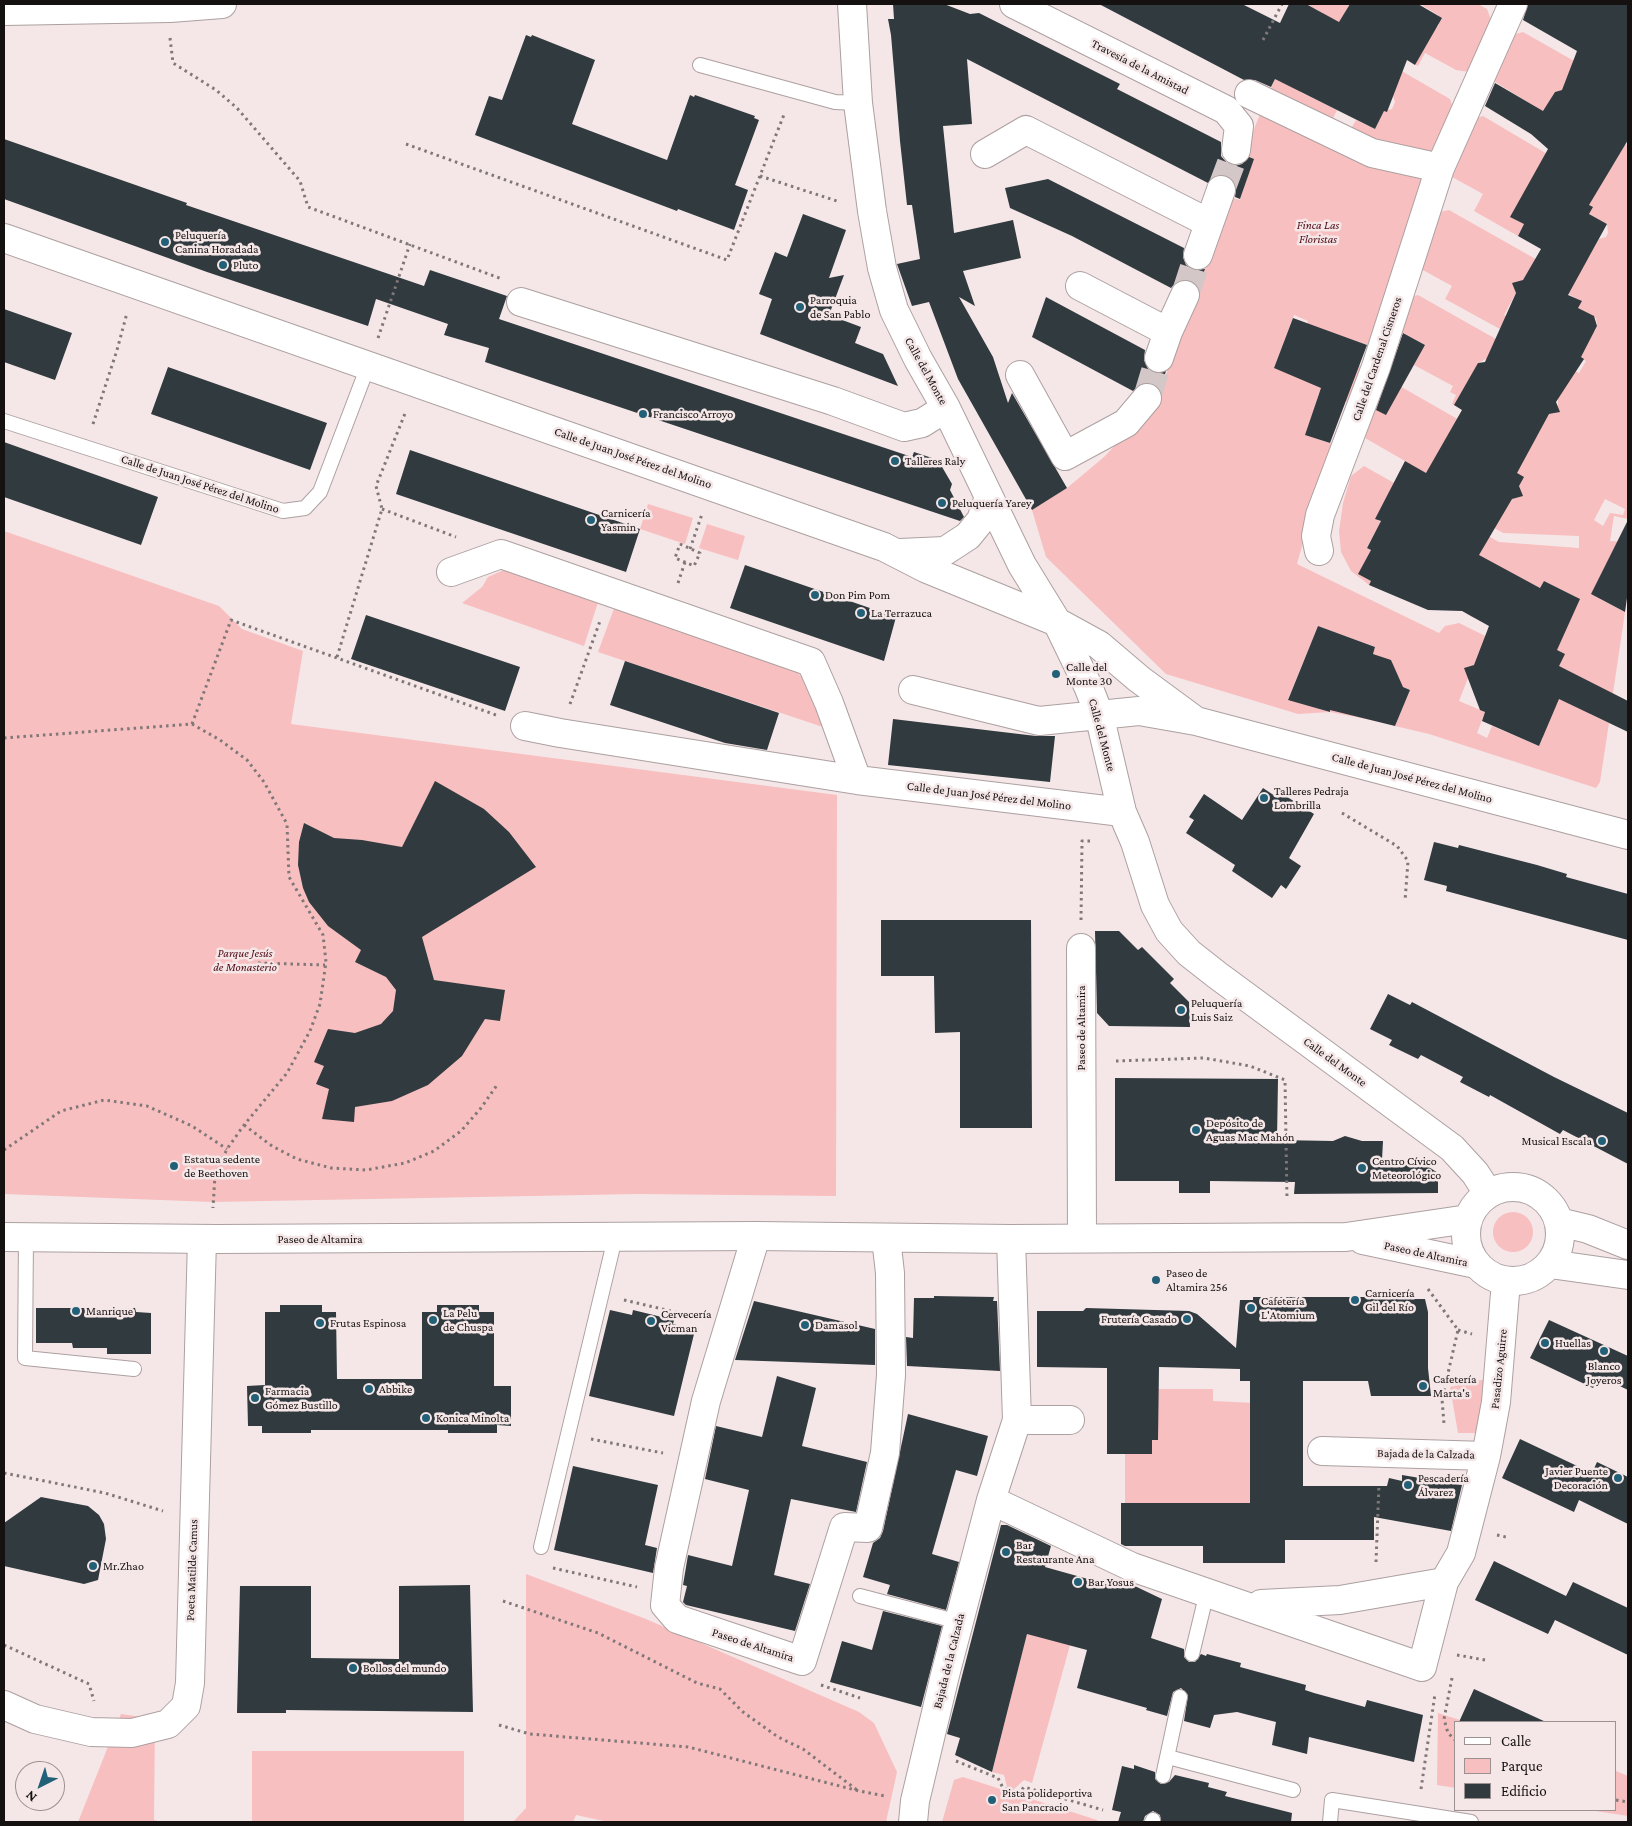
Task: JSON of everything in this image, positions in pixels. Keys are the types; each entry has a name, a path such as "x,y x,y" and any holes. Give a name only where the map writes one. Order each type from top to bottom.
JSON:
{"street":[{"path":"4,11 170,8 222,4"},
{"name":"Calle del Monte","path":"852,4 858,103 872,211 882,268 894,310 918,359 946,408 1022,565 1057,622 1088,686 1098,714 1122,812 1135,842 1155,905 1169,931 1188,953 1452,1148 1470,1166 1488,1194"},
{"name":"Travesía de la Amistad","path":"1014,4 1226,110 1239,126 1236,150"},
{"name":"Calle del Cardenal Cisneros","path":"1319,551 1316,536 1320,515 1376,367 1440,168 1513,4"},
{"path":"1249,94 1372,153 1440,168"},
{"path":"985,154 1026,130 1209,223"},
{"path":"1198,255 1221,190"},
{"name":"Calle de Juan José Pérez del Molino","path":"4,238 898,553 925,568 1057,622 1099,645 1139,679 1196,720"},
{"path":"1080,286 1168,332"},
{"path":"1159,358 1184,295"},
{"path":"521,302 833,401 904,427 922,422 946,408"},
{"path":"1020,375 1065,456 1126,423 1147,398"},
{"name":"Calle de Juan José Pérez del Molino","path":"898,553 945,551 968,536 981,520 989,497"},
{"path":"451,572 501,554 811,662 829,703 856,780"},
{"name":"Calle de Juan José Pérez del Molino","path":"1088,686 1115,676 1139,679"},
{"name":"Calle de Juan José Pérez del Molino","path":"912,690 1039,720 1139,711 1196,720 1628,835"},
{"name":"Calle de Juan José Pérez del Molino","path":"525,726 856,780 1122,812"},
{"name":"Paseo de Altamira","path":"1081,948 1082,1238"},
{"path":"1509,1187 1530,1190 1548,1202 1559,1222 1560,1237 1557,1251 1550,1264 1530,1278 1519,1282 1495,1278 1476,1264 1468,1250 1466,1235 1468,1219 1472,1209 1488,1194 1509,1187"},
{"name":"Paseo de Altamira","path":"15,1237 209,1239 756,1236 1011,1239 1346,1237 1468,1219"},
{"path":"1559,1222 1588,1229 1628,1245"},
{"name":"Paseo de Altamira","path":"756,1236 706,1401 669,1568 665,1605 677,1619 802,1661 844,1527 868,1528 885,1453 891,1375 890,1273 886,1238"},
{"name":"Paseo de Altamira","path":"1346,1237 1476,1264"},
{"name":"Poeta Matilde Camus","path":"4,1705 35,1719 91,1732 132,1733 155,1729 168,1724 186,1706 190,1684 194,1521 209,1239"},
{"name":"Bajada de la Calzada","path":"914,1812 990,1500 1017,1420 1011,1239"},
{"path":"1550,1264 1628,1275"},
{"name":"Pasadizo Aguirre","path":"1486,1456 1496,1402 1506,1281"},
{"path":"1017,1420 1070,1420"},
{"name":"Bajada de la Calzada","path":"1322,1451 1486,1456 1461,1553 1444,1582 1422,1667"},
{"path":"990,1500 1132,1567 1247,1605 1422,1667"},
{"path":"1247,1605 1340,1600 1444,1582"},
{"path":"1330,1634 1332,1618 1340,1600"}],"lane":[{"path":"700,65 835,102 858,103"},
{"name":"Calle de Juan José Pérez del Molino","path":"4,421 283,511 305,508 320,492 368,366"},
{"name":"Paseo de Altamira","path":"15,1237 25,1358 134,1369"},
{"path":"541,1547 615,1238"},
{"path":"1192,1654 1207,1592"},
{"path":"860,1596 959,1622"},
{"path":"1164,1776 1180,1697"},
{"path":"1168,1757 1293,1790"},
{"path":"1330,1822 1332,1800 1471,1822"}],"path":[{"path":"1263,40 1282,4"},
{"path":"170,45 173,63 216,90 237,108 281,158 300,181 308,207 514,284 521,302"},
{"path":"406,144 727,260 794,91"},
{"path":"760,176 872,211"},
{"path":"382,327 410,244"},
{"path":"92,426 117,350 134,283"},
{"path":"337,657 382,509 376,486 404,418"},
{"path":"382,509 501,554"},
{"path":"690,548 696,530"},
{"path":"680,544 700,553 694,566 685,562 675,558 680,544"},
{"path":"676,592 685,562"},
{"path":"560,733 611,592"},
{"path":"192,724 230,620 525,726"},
{"path":"4,738 192,724 220,740 247,760 264,782 286,824 289,877 323,934 326,966 320,1004 310,1031 287,1073 244,1125 227,1149 215,1175 209,1239"},
{"path":"1342,813 1397,846 1408,862 1405,901"},
{"path":"1081,948 1082,842 1098,841"},
{"path":"258,964 326,966"},
{"path":"1116,1061 1204,1058 1250,1066 1285,1080 1287,1199"},
{"path":"244,1125 272,1146 296,1160 331,1168 366,1170 405,1163 434,1151 461,1131 481,1108 496,1085"},
{"path":"4,1150 61,1111 104,1100 147,1106 192,1126 227,1149"},
{"path":"1428,1289 1458,1330 1442,1399 1446,1455"},
{"path":"602,1294 710,1320"},
{"path":"568,1435 667,1454"},
{"path":"1375,1594 1380,1453"},
{"path":"4,1473 105,1493 194,1521"},
{"path":"541,1547 536,1564 642,1588"},
{"path":"503,1601 598,1633 697,1684 720,1689 743,1712 778,1737 803,1749 859,1791"},
{"path":"4,1645 88,1684 104,1732"},
{"path":"1457,1655 1485,1660"},
{"path":"1421,1783 1437,1683 1422,1667"},
{"path":"838,1691 860,1698"},
{"path":"499,1725 530,1734 688,1747 859,1791 914,1812"},
{"path":"928,1750 998,1778 1003,1788 1019,1793 1024,1787 1103,1810"}],"green space":[{"path":"1306,4 1350,4 1346,11 1367,51 1450,99 1452,105 1431,159 1348,134 1356,120 1375,129 1384,111 1392,109 1395,102 1393,96 1311,69 1300,92 1337,110 1330,125 1247,86 1251,79 1271,88 1283,61 1311,35 1323,13"},
{"path":"1420,4 1478,4 1487,9 1491,20 1469,72 1456,70 1425,53 1418,66 1404,58 1429,30 1436,29 1439,24 1438,15"},
{"path":"1523,32 1613,83 1626,62 1628,64 1628,118 1616,110 1562,90 1555,92 1552,97 1550,145 1521,128 1534,106 1492,80 1512,35"},
{"name":"Finca Las Floristas","path":"1263,107 1426,172 1370,346 1307,324 1308,321 1294,315 1274,368 1334,356 1363,367 1350,403 1319,393 1306,435 1335,445 1315,500 1297,564 1439,633 1445,626 1459,623 1524,655 1551,647 1576,597 1544,581 1540,588 1519,577 1488,589 1474,618 1467,614 1478,594 1463,542 1376,519 1381,522 1367,547 1371,550 1359,574 1371,581 1369,585 1351,571 1341,552 1339,531 1343,503 1351,476 1364,466 1499,542 1579,548 1579,536 1503,533 1459,508 1512,499 1521,492 1519,486 1424,476 1405,461 1365,438 1382,388 1391,381 1496,441 1522,427 1537,436 1549,414 1556,413 1558,408 1558,399 1486,359 1478,363 1459,408 1452,404 1456,395 1450,392 1453,386 1414,365 1425,345 1400,331 1411,297 1418,295 1533,360 1538,350 1579,373 1586,361 1576,355 1588,333 1595,331 1597,326 1596,318 1578,308 1581,301 1528,272 1523,280 1514,287 1516,293 1504,315 1527,327 1520,340 1445,299 1452,286 1421,269 1439,212 1449,210 1571,279 1587,260 1599,239 1606,237 1608,233 1607,224 1589,214 1592,207 1524,224 1518,236 1474,211 1483,194 1452,177 1477,118 1483,116 1586,177 1604,160 1613,165 1625,145 1628,144 1628,519 1628,550 1613,551 1611,577 1600,599 1625,612 1613,693 1590,714 1609,723 1600,782 1596,788 1429,734 1395,726 1410,690 1394,683 1376,721 1330,712 1298,714 1166,674 1046,557 1032,510 1067,488 1104,457 1155,403 1194,301 1229,197 1240,200 1253,160 1243,156","holes":["1605,499 1625,509 1623,515 1610,513 1603,526 1594,520","1614,516 1628,519 1625,542 1610,541","1318,626 1375,647 1373,654 1392,661 1392,663 1334,700 1329,712 1288,699","1474,665 1534,734 1543,738 1539,746 1492,726 1487,738 1477,733 1485,712 1459,701 1468,678 1468,667"]},
{"path":"648,504 693,518 685,544 640,529"},
{"path":"707,524 745,536 738,560 699,548"},
{"name":"Parque Jesús de Monasterio","path":"4,531 219,606 242,629 303,651 291,724 837,795 836,1196 638,1194 212,1202 4,1194"},
{"path":"506,569 599,599 584,646 462,603 482,587 488,577"},
{"path":"616,603 792,666 807,683 826,728 598,652"},
{"path":"1509,1212 1517,1212 1524,1215 1530,1221 1533,1232 1530,1243 1524,1249 1517,1252 1509,1252 1502,1249 1496,1243 1493,1236 1493,1228 1496,1221 1502,1215"},
{"path":"1490,1378 1482,1433 1458,1433 1450,1387"},
{"path":"1152,1389 1213,1389 1213,1401 1255,1403 1250,1421 1250,1472 1285,1519 1203,1503 1125,1503 1125,1454 1152,1440 1158,1440 1158,1404"},
{"path":"526,1574 646,1619 859,1712 874,1723 897,1772 886,1822 608,1822 576,1815 573,1822 513,1822 526,1808"},
{"path":"1027,1633 1070,1645 1032,1783 1024,1780 1014,1789 1007,1787 1004,1775 992,1772"},
{"path":"1438,1713 1460,1720 1454,1721 1454,1788 1437,1785"},
{"path":"121,1714 155,1719 154,1820 162,1822 78,1822"},
{"path":"252,1751 464,1751 464,1822 252,1822"},
{"path":"1617,1771 1628,1776 1628,1816 1596,1811 1617,1811"},
{"name":"Pista polideportiva San Pancracio","path":"963,1777 1097,1820 1098,1822 942,1822 954,1780"}],"building":[{"path":"893,4 944,4 970,14 979,13 1120,84 1117,89 1221,142 1221,156 1227,163 1235,166 1242,164 1249,157 1254,159 1240,199 1235,197 1236,188 1233,180 1227,175 1218,175 1208,183 967,59 972,124 943,126 954,233 1013,220 1021,258 963,271 975,306 959,297 993,357 1008,403 1012,393 1067,488 1032,510 958,379 929,302 912,306 897,264 920,259 912,205 907,205 900,141 888,19 894,19"},
{"path":"1099,4 1242,4 1280,23 1289,4 1306,4 1339,22 1350,4 1418,4 1442,18 1415,65 1407,60 1387,112 1384,111 1375,129 1275,79 1271,87 1255,80 1244,80"},
{"path":"1528,4 1628,4 1628,140 1589,205 1593,207 1589,214 1607,224 1568,295 1582,301 1578,308 1594,316 1597,326 1581,357 1584,359 1556,402 1560,412 1549,414 1517,473 1524,477 1519,486 1523,496 1512,499 1479,555 1540,588 1544,581 1580,599 1557,650 1565,654 1559,666 1628,701 1628,732 1559,699 1539,746 1482,721 1485,712 1480,710 1464,668 1474,665 1489,626 1462,611 1428,610 1369,585 1371,581 1358,574 1371,550 1367,548 1381,521 1375,519 1405,461 1426,473 1462,410 1454,405 1478,363 1485,362 1516,293 1512,283 1523,280 1541,249 1518,236 1524,224 1510,217 1548,149 1531,134 1485,106 1495,83 1543,111 1555,92 1562,90 1577,51 1523,20"},
{"path":"526,35 531,37 532,35 595,60 572,124 667,160 690,95 694,97 695,95 755,116 754,118 759,120 735,185 748,190 734,230 678,209 677,211 475,135 489,96 502,100"},
{"path":"4,139 187,203 186,205 424,286 430,270 507,296 499,319 912,457 914,452 938,460 952,484 950,490 964,517 960,521 485,362 489,348 444,335 448,324 376,299 368,326 207,272 4,199"},
{"path":"1048,179 1184,248 1183,257 1186,265 1193,270 1205,269 1198,287 1192,281 1184,279 1176,282 1171,288 1072,236 1010,208 1005,188"},
{"name":"Parroquia de San Pablo","path":"803,214 846,230 829,278 844,275 829,315 861,327 855,343 883,354 898,386 760,334 772,299 759,294 775,252 787,257"},
{"path":"1046,297 1145,350 1144,360 1148,369 1154,373 1166,371 1160,390 1149,383 1141,384 1133,391 1032,337"},
{"path":"4,309 72,333 55,380 4,362"},
{"path":"1293,318 1367,345 1330,443 1305,435 1321,388 1274,368"},
{"path":"1403,333 1425,345 1386,415 1376,410"},
{"path":"168,367 327,423 310,470 151,414"},
{"path":"4,442 158,497 141,545 4,497"},
{"path":"410,450 640,529 626,572 396,494"},
{"path":"1628,520 1628,591 1625,612 1591,594"},
{"path":"745,565 896,617 884,661 730,608"},
{"path":"366,615 520,667 505,711 351,659"},
{"path":"1318,626 1375,647 1373,654 1391,660 1403,687 1410,690 1395,726 1330,710 1330,712 1288,700"},
{"path":"625,661 779,713 767,750 725,743 610,705"},
{"path":"893,719 1036,736 1055,736 1050,782 888,765"},
{"path":"435,781 484,809 509,832 536,867 422,937 434,980 505,990 500,1021 485,1019 462,1056 428,1085 392,1101 355,1107 354,1122 322,1119 329,1089 316,1084 324,1066 314,1062 328,1029 355,1033 381,1024 393,1011 396,990 386,977 355,962 361,950 328,926 309,902 303,888 298,865 299,842 304,823 334,838 362,840 402,847"},
{"path":"1263,788 1278,798 1281,793 1314,814 1289,858 1301,866 1286,889 1281,885 1272,898 1232,871 1235,865 1186,833 1194,820 1189,817 1204,794 1242,820"},
{"path":"1434,842 1458,848 1459,845 1537,865 1567,874 1566,877 1628,894 1628,940 1446,891 1447,886 1424,880"},
{"path":"881,920 1031,920 1032,1128 960,1128 960,1032 935,1033 934,976 881,976"},
{"path":"1095,931 1119,931 1138,950 1142,947 1174,979 1170,983 1189,1002 1190,1027 1109,1026 1097,1013"},
{"path":"1388,994 1410,1005 1412,1002 1554,1077 1628,1113 1628,1164 1563,1130 1560,1134 1490,1095 1489,1097 1460,1082 1463,1077 1421,1055 1418,1059 1389,1045 1392,1040 1370,1029"},
{"name":"Depósito de Aguas Mac Mahón","path":"1115,1078 1278,1079 1277,1140 1333,1141 1345,1136 1362,1141 1383,1141 1382,1160 1418,1160 1438,1173 1438,1193 1294,1194 1295,1182 1210,1181 1210,1193 1179,1193 1179,1181 1115,1181"},
{"path":"934,1296 994,1297 993,1301 997,1301 1000,1371 907,1366 906,1337 913,1338 914,1298 934,1298"},
{"path":"1253,1297 1412,1297 1412,1299 1425,1299 1428,1312 1428,1368 1431,1396 1371,1396 1368,1381 1303,1381 1303,1486 1387,1486 1389,1478 1402,1481 1402,1475 1462,1485 1451,1531 1374,1517 1374,1540 1285,1540 1285,1563 1203,1563 1203,1546 1125,1546 1121,1544 1121,1503 1250,1503 1250,1381 1240,1381 1240,1369 1159,1367 1158,1440 1152,1440 1152,1454 1107,1454 1107,1368 1037,1367 1037,1311 1083,1311 1086,1308 1189,1311 1197,1314 1236,1348 1240,1300 1253,1300"},
{"path":"754,1301 875,1329 875,1365 735,1360"},
{"path":"280,1305 322,1305 322,1312 336,1312 337,1379 422,1379 422,1312 437,1312 437,1305 479,1305 479,1312 494,1312 494,1386 511,1386 511,1426 497,1425 497,1433 448,1433 448,1430 311,1430 311,1433 262,1433 262,1426 248,1426 247,1386 265,1385 265,1312 280,1312"},
{"path":"36,1308 135,1308 136,1312 151,1313 151,1354 107,1354 107,1348 73,1348 72,1343 36,1343"},
{"path":"610,1310 632,1315 633,1310 674,1320 673,1324 695,1330 674,1416 589,1396"},
{"path":"1549,1320 1628,1356 1628,1390 1599,1376 1593,1388 1530,1358"},
{"path":"777,1376 816,1388 802,1446 867,1462 856,1512 791,1499 774,1575 810,1584 795,1631 686,1605 683,1602 687,1586 683,1585 688,1555 732,1566 749,1490 705,1479 716,1426 762,1437"},
{"path":"908,1414 988,1436 977,1476 956,1470 932,1554 959,1562 946,1610 887,1594 890,1585 863,1577 873,1543 880,1538 883,1531"},
{"path":"1520,1439 1592,1473 1597,1462 1628,1477 1628,1524 1579,1500 1574,1512 1502,1478"},
{"path":"573,1466 658,1485 645,1545 657,1548 653,1573 554,1550"},
{"path":"41,1497 88,1506 99,1515 104,1524 106,1539 98,1580 84,1584 4,1566 4,1523"},
{"path":"1001,1525 1007,1525 1051,1546 1045,1567 1120,1588 1120,1579 1162,1599 1151,1638 1184,1649 1184,1657 1189,1662 1195,1662 1201,1654 1206,1656 1207,1654 1241,1663 1240,1667 1306,1685 1305,1690 1314,1693 1365,1707 1367,1700 1423,1715 1414,1762 1309,1737 1307,1754 1272,1745 1276,1722 1237,1712 1214,1715 1210,1728 1184,1721 1188,1695 1181,1688 1173,1692 1167,1716 1146,1710 1147,1708 1077,1688 1087,1650 1027,1634 992,1772 955,1755 960,1738 947,1734"},
{"path":"1494,1561 1566,1596 1573,1582 1628,1608 1628,1655 1555,1620 1548,1634 1475,1600"},
{"path":"470,1585 473,1712 286,1710 286,1713 237,1713 240,1586 311,1586 311,1658 399,1659 399,1586"},
{"path":"883,1611 942,1626 921,1707 830,1682 842,1641 872,1650"},
{"path":"1474,1689 1544,1721 1459,1721"},
{"path":"1134,1765 1155,1772 1155,1779 1161,1784 1169,1782 1175,1775 1209,1783 1208,1787 1227,1792 1225,1796 1292,1813 1291,1822 1161,1822 1160,1815 1153,1811 1145,1816 1143,1822 1118,1822 1121,1812 1112,1810 1122,1766 1134,1769"}],"tunnel":[{"path":"1221,190 1236,150"},
{"path":"1185,295 1198,255"},
{"path":"1147,398 1159,358"}],"place":[{"name":"Peluquería Canina Horadada","path":"165,242"},
{"name":"Pluto","path":"223,265"},
{"name":"Parroquia de San Pablo","path":"800,307"},
{"name":"Francisco Arroyo","path":"643,414"},
{"name":"Talleres Raly","path":"895,461"},
{"name":"Peluquería Yarey","path":"942,503"},
{"name":"Carnicería Yasmin","path":"591,520"},
{"name":"Don Pim Pom","path":"815,595"},
{"name":"La Terrazuca","path":"861,613"},
{"name":"Calle del Monte 30","path":"1056,674"},
{"name":"Talleres Pedraja Lombrilla","path":"1264,798"},
{"name":"Peluquería Luis Saiz","path":"1181,1010"},
{"name":"Depósito de Aguas Mac Mahón","path":"1196,1130"},
{"name":"Musical Escala","path":"1602,1141"},
{"name":"Estatua sedente de Beethoven","path":"174,1166"},
{"name":"Centro Cívico Meteorológico","path":"1362,1168"},
{"name":"Paseo de Altamira 256","path":"1156,1280"},
{"name":"Carnicería Gil del Río","path":"1355,1300"},
{"name":"Cafetería L'Atomium","path":"1251,1308"},
{"name":"Manrique","path":"76,1311"},
{"name":"Frutería Casado","path":"1187,1319"},
{"name":"La Pelu de Chuspa","path":"433,1320"},
{"name":"Cervecería Vicman","path":"651,1321"},
{"name":"Frutas Espinosa","path":"320,1323"},
{"name":"Damasol","path":"805,1325"},
{"name":"Huellas","path":"1545,1343"},
{"name":"Blanco Joyeros","path":"1604,1351"},
{"name":"Cafetería Marta's","path":"1423,1386"},
{"name":"Abbike","path":"369,1389"},
{"name":"Farmacia Gómez Bustillo","path":"255,1398"},
{"name":"Konica Minolta","path":"426,1418"},
{"name":"Javier Puente Decoración","path":"1618,1478"},
{"name":"Pescadería Álvarez","path":"1408,1485"},
{"name":"Bar Restaurante Ana","path":"1006,1552"},
{"name":"Mr.Zhao","path":"93,1566"},
{"name":"Bar Yosus","path":"1078,1582"},
{"name":"Bollos del mundo","path":"353,1668"},
{"name":"Pista polideportiva San Pancracio","path":"992,1800"}]}
